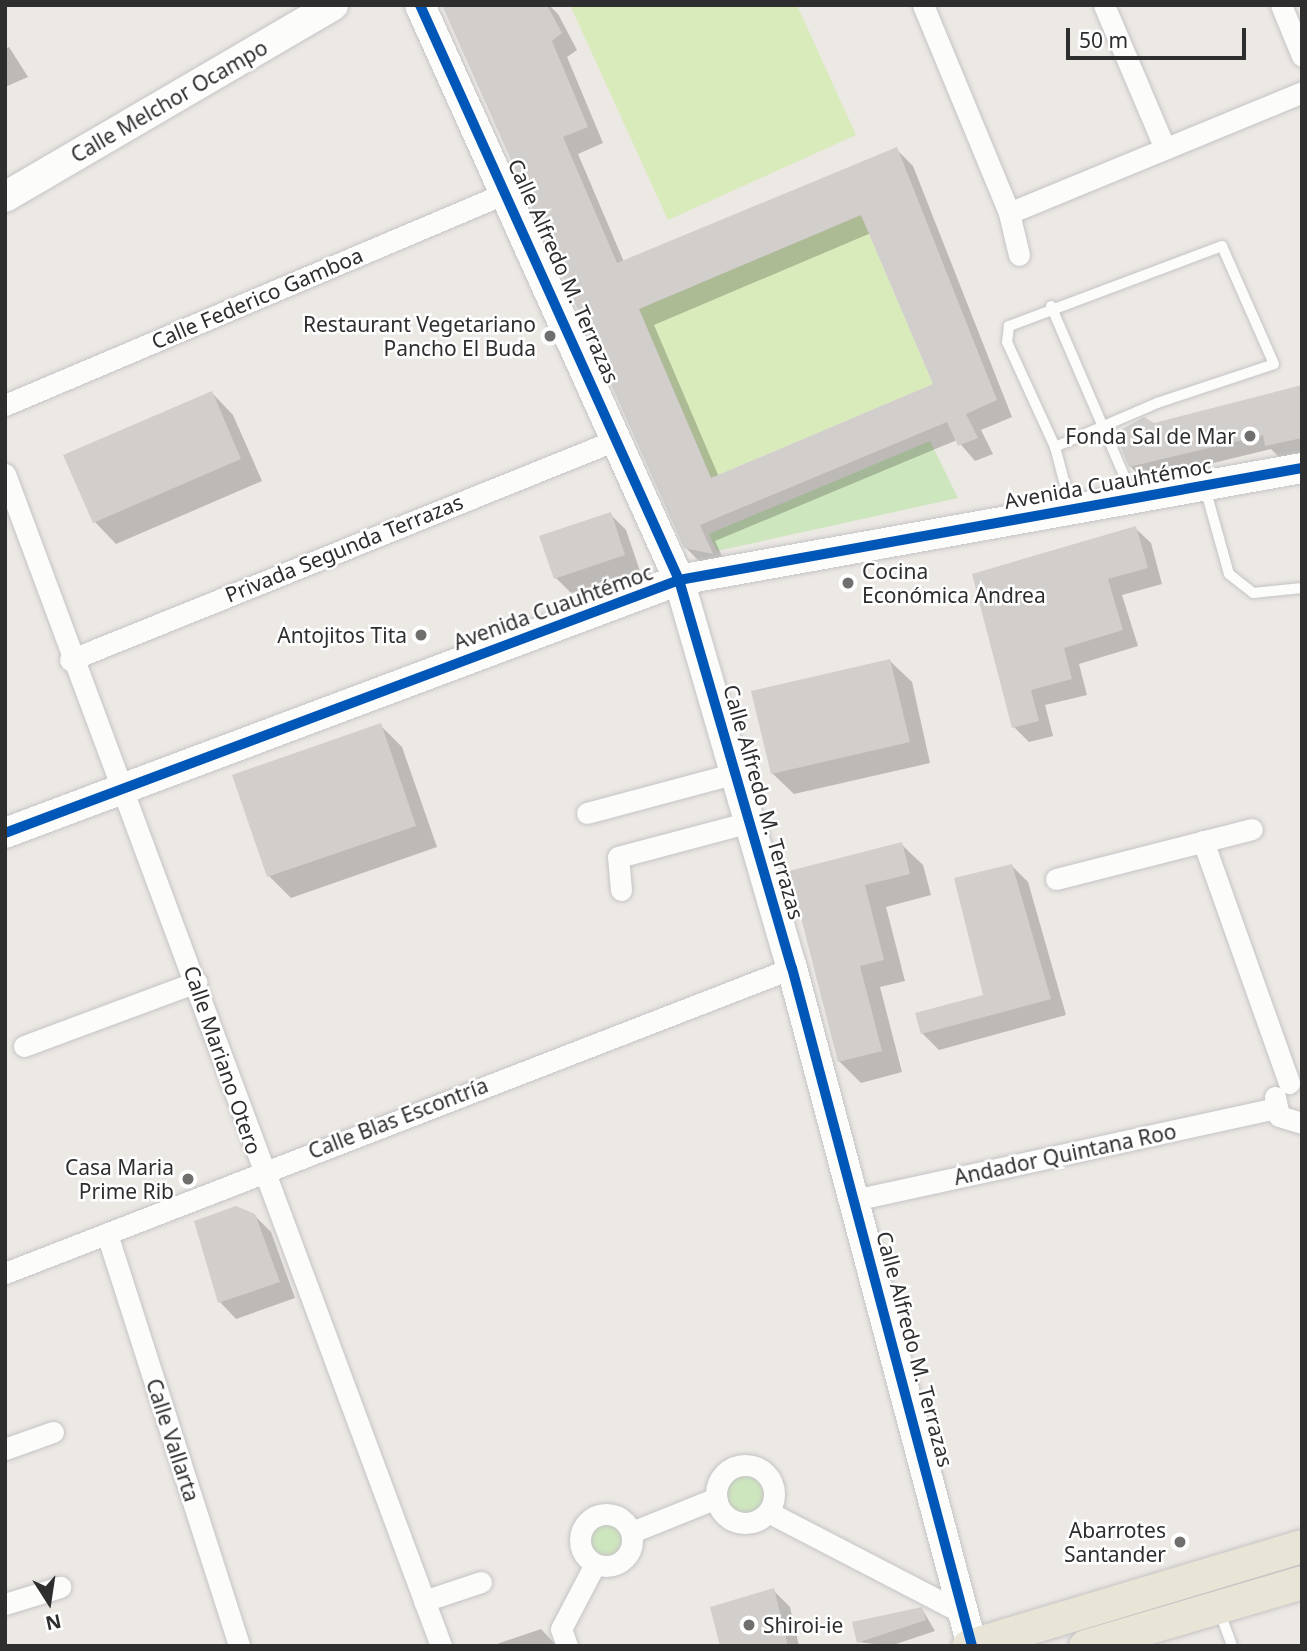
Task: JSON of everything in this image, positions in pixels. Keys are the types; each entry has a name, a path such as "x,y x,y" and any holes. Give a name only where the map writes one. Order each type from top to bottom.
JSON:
{"main road":[{"path":"969,1637 1302,1546"},
{"path":"1085,1646 1302,1582"}],"street":[{"name":"Calle Melchor Ocampo","path":"5,197 333,5"},
{"name":"Calle Alfredo M. Terrazas","path":"419,5 508,192 680,580 792,968 969,1637"},
{"path":"923,5 1009,213 1019,255"},
{"path":"1104,5 1165,149"},
{"path":"1281,5 1302,56"},
{"path":"1009,213 1302,92"},
{"name":"Calle Federico Gamboa","path":"5,405 508,192"},
{"name":"Privada Segunda Terrazas","path":"70,660 618,439"},
{"name":"Avenida Cuauhtémoc","path":"5,833 680,580 1302,468"},
{"name":"Calle Mariano Otero","path":"5,474 70,660 126,786 261,1169 441,1646"},
{"path":"587,813 736,773"},
{"path":"621,890 618,857 750,822"},
{"path":"1056,879 1252,829"},
{"path":"1203,841 1295,1083 1277,1093 1275,1108 1285,1121 1302,1123"},
{"name":"Calle Blas Escontría","path":"5,1273 107,1234 261,1169 792,968"},
{"path":"24,1046 196,982"},
{"name":"Andador Quintana Roo","path":"854,1200 1275,1108"},
{"name":"Calle Vallarta","path":"107,1234 239,1646"},
{"path":"5,1449 53,1432"},
{"path":"632,1532 716,1498 726,1473 752,1466 772,1485 768,1511 752,1522 733,1521 716,1498"},
{"path":"768,1511 969,1637"},
{"path":"614,1515 632,1532 627,1557 612,1566 595,1564 580,1544 589,1520 614,1515"},
{"path":"567,1646 561,1629 595,1564"},
{"path":"424,1601 481,1582"},
{"path":"5,1604 60,1587"}],"lane":[{"path":"1055,447 1105,424 1274,365 1244,284 1222,246 1051,306 1009,326 1007,342 1055,447 1072,509"},
{"path":"1051,306 1105,424 1134,498"},
{"path":"1204,485 1229,574 1253,593 1302,588"},
{"path":"1218,1607 1232,1646"}],"green space":[{"path":"570,5 797,5 856,135 668,220"},
{"path":"861,215 933,384 711,478 639,309"},
{"path":"930,441 958,498 717,551 709,534"},
{"path":"744,1471 759,1478 766,1493 759,1508 744,1515 729,1508 722,1493 729,1478"},
{"path":"607,1518 622,1525 629,1540 622,1555 607,1562 592,1555 585,1540 592,1525"}],"building":[{"path":"442,5 547,5 562,33 552,41 588,127 563,137 617,263 897,147 997,400 966,414 978,438 958,446 947,422 700,525 713,554 684,548","holes":["861,215 933,384 711,478 639,309"]},
{"path":"1302,385 1302,438 1265,446 1263,435 1129,467 1115,433 1144,417 1154,423"},
{"path":"212,391 241,459 93,523 63,455"},
{"path":"611,512 625,555 554,579 539,536"},
{"path":"1136,526 1148,568 1108,579 1123,630 1064,648 1072,679 1031,690 1039,721 1012,728 972,574"},
{"path":"890,659 910,742 771,774 751,691"},
{"path":"381,723 416,826 267,877 232,775"},
{"path":"902,842 910,874 865,885 884,960 860,966 882,1051 838,1062 789,871"},
{"path":"1012,864 1051,999 921,1034 915,1013 983,995 954,878"},
{"path":"236,1206 255,1214 280,1282 218,1303 194,1221"},
{"name":"Shiroi-ie","path":"774,1588 788,1646 720,1646 710,1607"},
{"path":"922,1607 926,1620 857,1643 852,1622"}],"cycle path":[{"path":"420,5 679,580 792,968 972,1646"},
{"path":"5,833 679,580 1302,468"}],"place":[{"name":"Restaurant Vegetariano Pancho El Buda","path":"550,336"},
{"name":"Fonda Sal de Mar","path":"1250,436"},
{"name":"Cocina Económica Andrea","path":"848,583"},
{"name":"Antojitos Tita","path":"421,635"},
{"name":"Casa Maria Prime Rib","path":"188,1179"},
{"name":"Abarrotes Santander","path":"1180,1542"},
{"name":"Shiroi-ie","path":"749,1625"}]}
